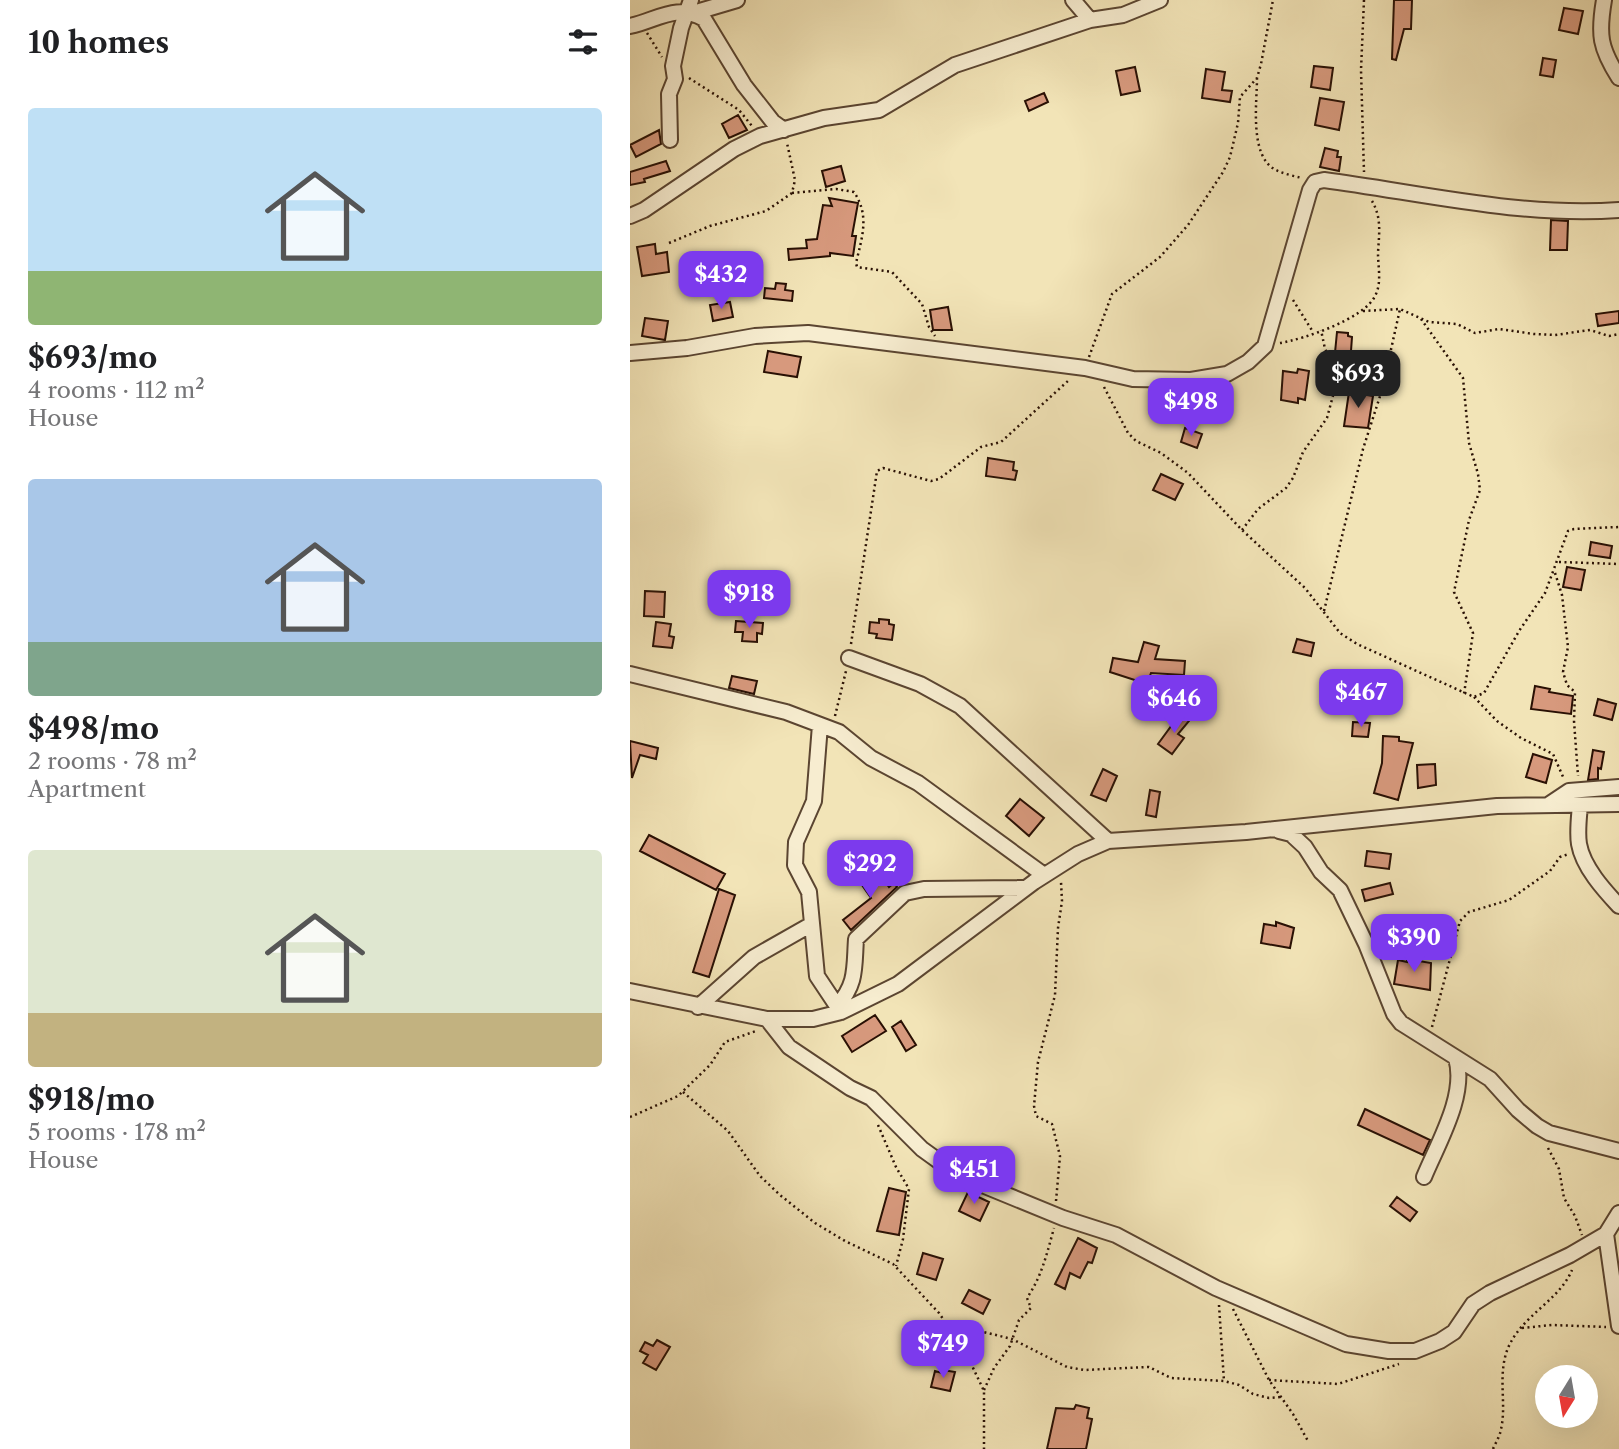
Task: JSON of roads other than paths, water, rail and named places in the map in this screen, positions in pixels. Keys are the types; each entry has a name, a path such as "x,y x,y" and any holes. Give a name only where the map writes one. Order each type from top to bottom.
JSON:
{"street":[{"path":"635,25 676,11 737,0"},
{"path":"1073,0 1090,20"},
{"path":"630,216 644,210 734,149 760,136 824,118 879,110 955,65 1090,20 1123,15 1160,0"},
{"path":"1604,0 1599,35 1603,51 1619,78"},
{"path":"670,139 669,94 675,79 673,66 690,8"},
{"path":"690,8 704,19 744,85 773,122 783,130"},
{"path":"630,353 688,348 755,336 808,333 1090,369 1133,379 1191,380 1227,374 1248,362 1265,346 1315,182 1324,180 1410,191 1497,207 1556,211 1619,210"},
{"path":"849,658 920,684 960,706 1108,841"},
{"path":"630,674 786,712 826,727 871,758 918,783 1044,875"},
{"path":"826,727 814,801 796,842 795,865 808,892 817,976 839,1009"},
{"path":"1548,805 1575,790 1619,787"},
{"path":"630,991 770,1023 813,1019 898,984 1024,888 1064,863 1108,841 1270,830 1497,806 1619,804"},
{"path":"1580,805 1579,842 1582,854 1603,889 1619,906"},
{"path":"1270,830 1291,834 1306,847 1321,872 1340,890 1366,944 1394,1014 1401,1023 1490,1079 1518,1110 1537,1126 1549,1133 1619,1151"},
{"path":"839,1009 853,982 856,939 905,893 924,889 1024,888"},
{"path":"698,1007 754,957 812,923"},
{"path":"770,1023 789,1046 814,1065 871,1098 942,1165 958,1175 1059,1217 1116,1235 1220,1289 1346,1344 1389,1351 1415,1351 1454,1332 1473,1304 1490,1293 1606,1234 1619,1213"},
{"path":"1424,1177 1458,1086 1456,1058"},
{"path":"1606,1234 1618,1324"}]}
